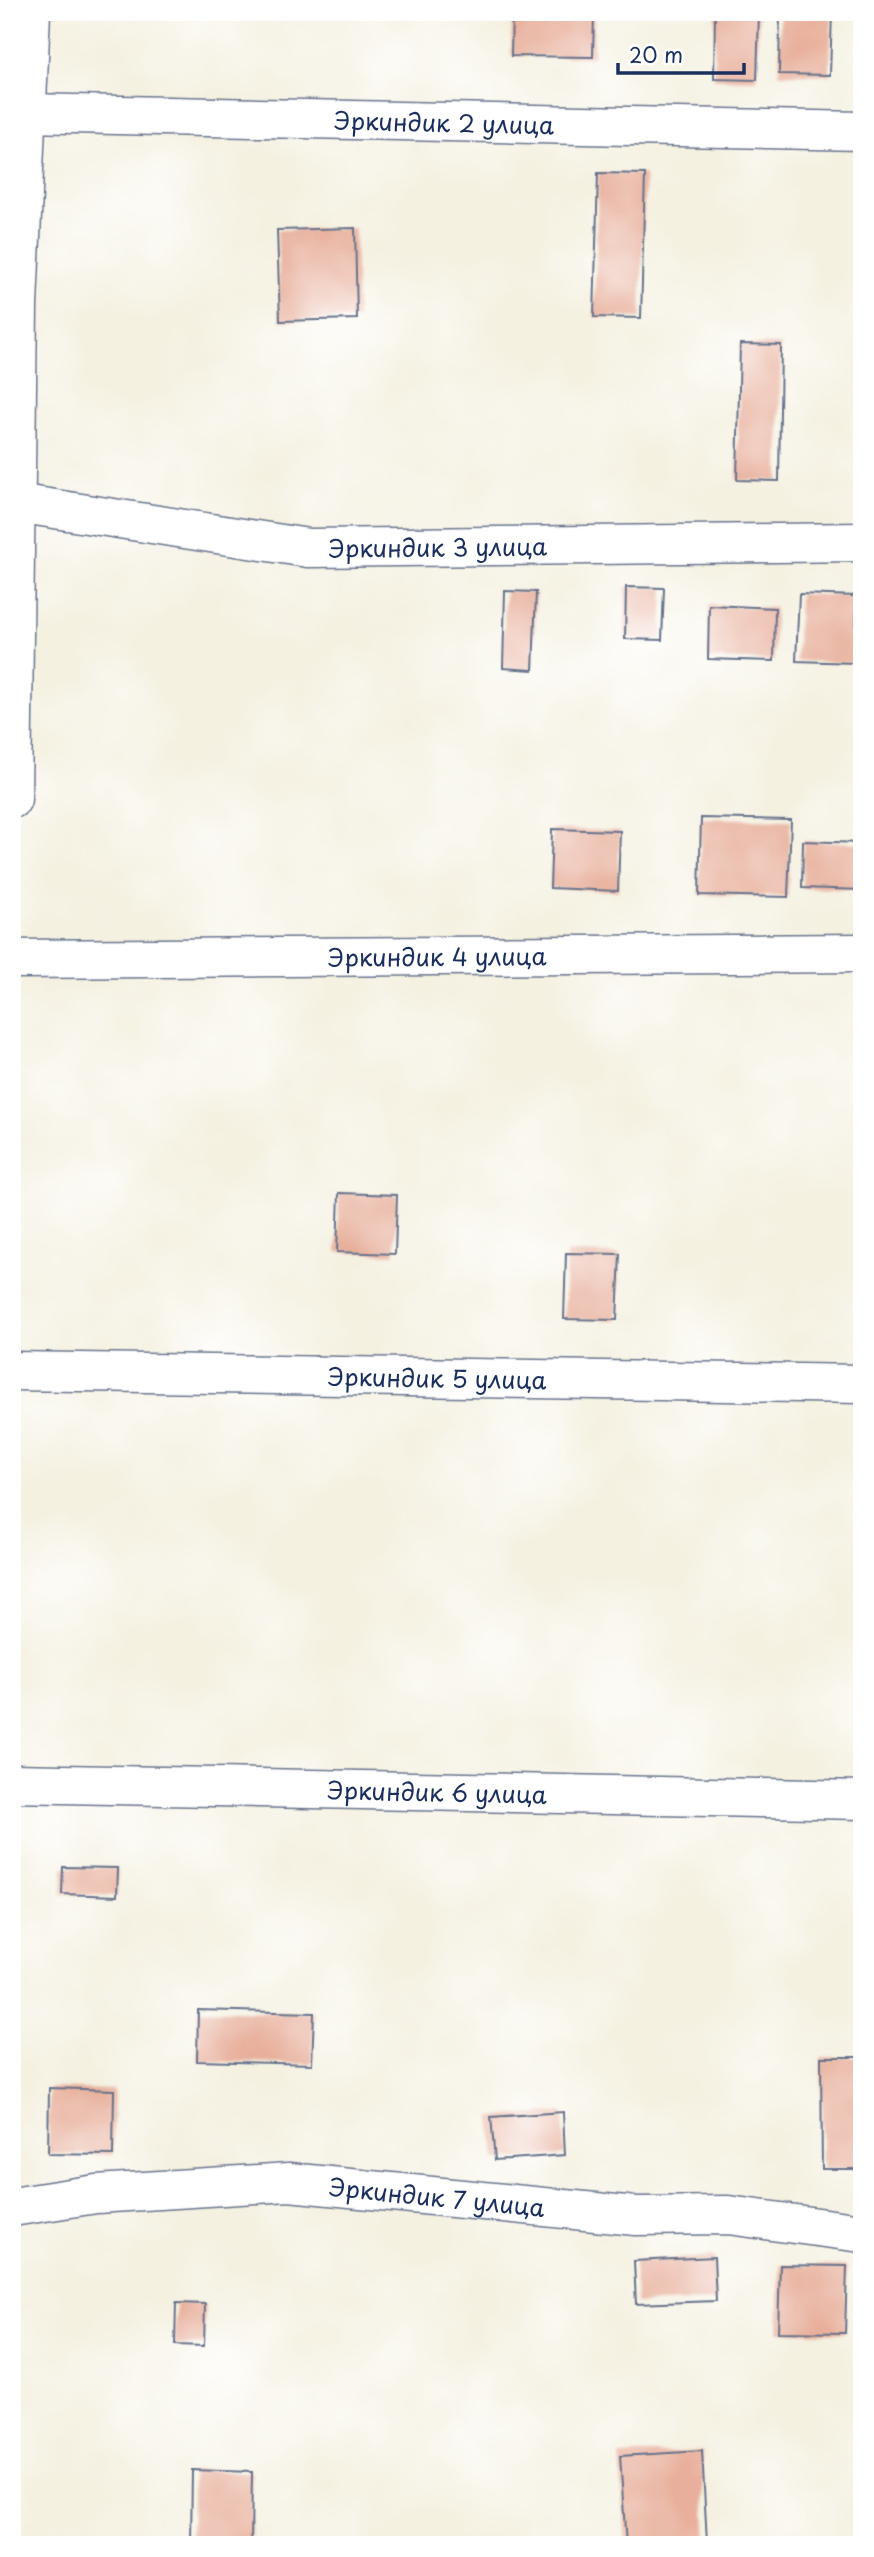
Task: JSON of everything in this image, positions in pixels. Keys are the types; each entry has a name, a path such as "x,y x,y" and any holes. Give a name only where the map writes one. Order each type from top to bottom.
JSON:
{"street":[{"path":"12,799 16,503 15,305 31,12"},
{"name":"Эркиндик 2 улица","path":"26,113 862,131"},
{"name":"Эркиндик 3 улица","path":"16,503 308,548 862,542"},
{"name":"Эркиндик 4 улица","path":"12,959 862,953"},
{"name":"Эркиндик 5 улица","path":"12,1371 862,1384"},
{"name":"Эркиндик 6 улица","path":"12,1783 862,1800"},
{"name":"Эркиндик 7 улица","path":"12,2207 96,2194 289,2182 636,2216 728,2215 862,2234"}],"building":[{"path":"512,12 594,12 593,57 511,56"},
{"path":"715,12 759,12 757,80 714,79"},
{"path":"780,12 832,12 830,75 779,74"},
{"path":"598,173 645,174 641,318 594,317"},
{"path":"355,228 357,319 280,321 277,230"},
{"path":"740,344 781,345 779,481 737,480"},
{"path":"626,587 664,588 662,640 625,639"},
{"path":"505,591 536,592 533,670 503,668"},
{"path":"799,594 857,596 855,663 796,661"},
{"path":"709,605 775,608 774,661 708,659"},
{"path":"701,818 791,820 788,897 699,895"},
{"path":"552,829 620,831 618,891 550,888"},
{"path":"803,841 862,843 862,890 802,888"},
{"path":"339,1193 397,1195 395,1254 337,1252"},
{"path":"566,1253 620,1254 617,1320 564,1319"},
{"path":"63,1867 118,1868 117,1896 62,1894"},
{"path":"198,2010 314,2013 312,2064 197,2061"},
{"path":"821,2057 862,2057 862,2169 822,2169"},
{"path":"49,2088 114,2090 113,2155 48,2154"},
{"path":"563,2112 565,2155 495,2160 491,2117"},
{"path":"714,2257 716,2301 636,2304 634,2261"},
{"path":"780,2265 847,2266 845,2333 778,2332"},
{"path":"176,2303 205,2304 204,2346 175,2345"},
{"path":"702,2451 707,2542 626,2545 620,2456"},
{"path":"192,2470 252,2472 251,2545 191,2545"}]}
